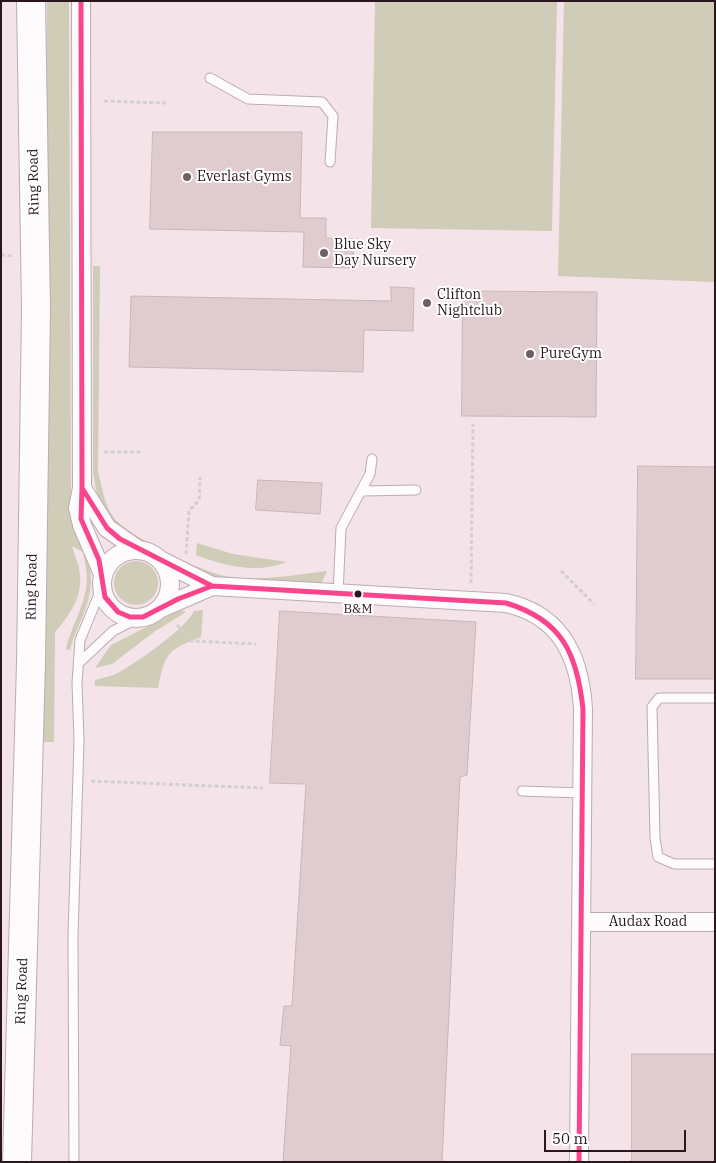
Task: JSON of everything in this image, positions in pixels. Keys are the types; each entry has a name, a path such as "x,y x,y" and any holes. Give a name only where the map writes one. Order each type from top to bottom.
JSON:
{"highway":[{"name":"Ring Road","path":"17,1162 32,634 36,258 31,6"}],"street":[{"path":"81,1 82,488 78,508 82,525 103,581 104,596 115,610 131,617 140,618 212,586"},
{"path":"82,488 107,528 137,550"},
{"path":"103,581 108,564 116,556 126,551 137,550 155,555 162,561 212,586 506,603 523,606 545,619 564,640 578,669 583,709 579,1162"},
{"path":"159,609 169,591 169,575 162,561"},
{"name":"Audax Road","path":"582,922 715,922"}],"lane":[{"path":"210,78 248,99 322,102 333,116 330,162"},
{"path":"338,594 341,528 370,474 372,459"},
{"path":"362,491 416,490"},
{"path":"74,1162 73,936 78,780 77,683 80,662 80,640 103,581"},
{"path":"80,662 105,636 140,618"},
{"path":"715,698 659,698 652,707 655,838 658,857 674,864 715,864"},
{"path":"522,791 581,793"}],"path":[{"path":"104,101 166,103"},
{"path":"471,583 473,424"},
{"path":"104,452 141,452"},
{"path":"186,555 189,511 199,500 200,477"},
{"path":"562,571 594,604"},
{"path":"177,625 191,641 256,644"},
{"path":"78,780 263,788"}],"shaded area":[{"path":"47,1 69,1 71,510 85,546 91,581 90,594 84,613 70,650 66,649 84,598 87,580 83,552 72,546 79,568 80,584 74,606 55,632 54,742 41,742"},
{"path":"375,1 557,2 552,231 371,228"},
{"path":"564,1 715,1 715,282 558,276"},
{"path":"93,266 100,266 98,471 106,501 114,518 122,526 166,552 214,573 237,578 263,578 327,571 322,582 310,585 226,579 214,576 181,564 145,547 129,538 108,519 96,491 93,472"},
{"path":"197,543 233,554 287,562 264,568 230,565 196,555"},
{"path":"136,561 148,565 154,571 158,583 154,595 148,601 136,605 124,601 118,595 114,583 118,571 124,565"},
{"path":"180,610 186,612 154,632 112,664 95,668 111,645"},
{"path":"203,610 201,637 169,654 163,667 158,688 95,686 95,680 114,675 133,664 170,637 189,619 194,611"}],"building":[{"path":"153,132 302,132 300,218 326,218 326,238 354,239 353,268 303,267 304,232 150,229"},
{"path":"391,287 414,288 413,331 364,330 363,372 129,367 131,296 391,301"},
{"name":"PureGym","path":"463,291 597,292 596,417 462,416"},
{"path":"638,466 715,467 715,679 636,679"},
{"path":"258,480 322,483 320,514 256,510"},
{"path":"280,611 476,622 467,775 460,777 442,1162 283,1162 291,1046 280,1045 284,1006 292,1006 306,784 270,783"},
{"path":"632,1054 715,1054 715,1162 632,1162"}],"transit line":[{"path":"81,1 81,519 99,560 105,597 118,612 130,617 143,617 178,599 212,586 506,603 525,610 541,619 553,629 571,655 583,709 579,1162"},
{"path":"82,488 107,528 120,539 212,586"}],"place":[{"name":"Everlast Gyms","path":"187,177"},
{"name":"Blue Sky Day Nursery","path":"324,253"},
{"name":"Clifton Nightclub","path":"427,303"},
{"name":"PureGym","path":"530,354"},
{"name":"B&M","path":"358,594"}]}
